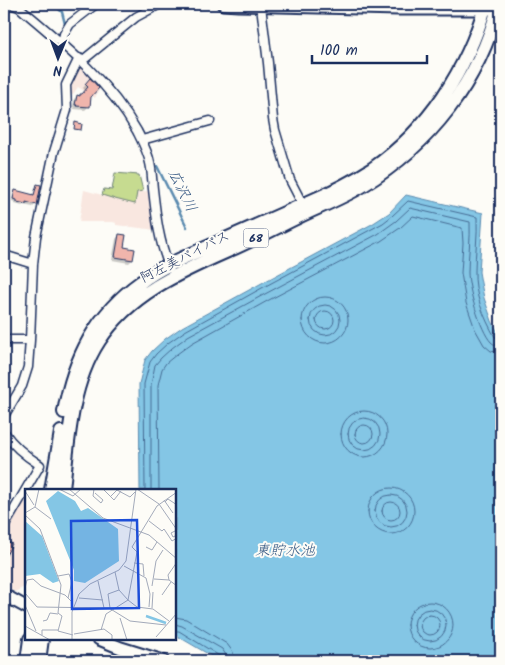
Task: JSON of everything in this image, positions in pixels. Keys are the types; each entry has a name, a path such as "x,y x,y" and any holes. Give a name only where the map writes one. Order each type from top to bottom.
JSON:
{"main road":[{"name":"阿左美バイパス","path":"63,489 74,406 80,382 89,359 105,332 122,312 171,271 329,193 371,169 396,150 419,127 448,90 477,31 493,7"},
{"name":"阿左美バイパス","path":"51,489 68,394 74,372 83,351 104,317 141,282 252,240 349,193 374,178 401,158 423,139 442,118 469,80 484,50 493,7"},
{"path":"27,661 30,640"},
{"path":"38,661 42,640"}],"street":[{"path":"11,4 19,7 80,59 111,92 142,140 150,162 157,222 164,254 171,271"},
{"path":"62,43 64,34 70,24 96,4"},
{"path":"4,416 22,386 28,366 33,264 54,152 67,110 67,80 80,59 136,17 160,4"},
{"path":"223,4 389,9 493,7"},
{"path":"261,6 275,130 290,180 303,205"},
{"path":"142,140 210,121"},
{"path":"4,255 33,264"},
{"path":"4,340 30,340"},
{"path":"4,432 12,444 40,466 26,489"},
{"path":"4,527 25,491"},
{"path":"4,595 25,606"},
{"path":"101,640 163,661"}],"shaded area":[{"path":"81,66 101,86 95,98 78,87 71,97 68,85 77,67"},
{"path":"84,190 135,204 137,192 149,191 153,230 116,225 113,222 79,222"},
{"path":"25,499 25,587 15,592 4,586 4,533"}],"green space":[{"path":"115,173 139,175 143,191 137,192 135,204 102,195 104,189 112,190"}],"water":[{"name":"東貯水池","path":"406,195 483,213 479,272 484,298 501,339 501,661 220,661 176,635 176,489 140,489 139,384 145,360 165,339 182,327 389,213"}],"building":[{"path":"90,78 99,88 91,97 90,107 76,106 77,95 80,96 88,87 85,84"},
{"path":"75,122 82,124 81,130 74,129"},
{"path":"37,184 41,185 37,205 17,202 17,200 13,199 15,190 34,195"},
{"path":"119,234 126,235 124,247 135,249 133,260 115,257"},
{"path":"4,539 12,544 4,559"}],"waterway":[{"path":"54,4 62,12 65,24"},
{"name":"広沢川","path":"157,166 187,227"}]}
